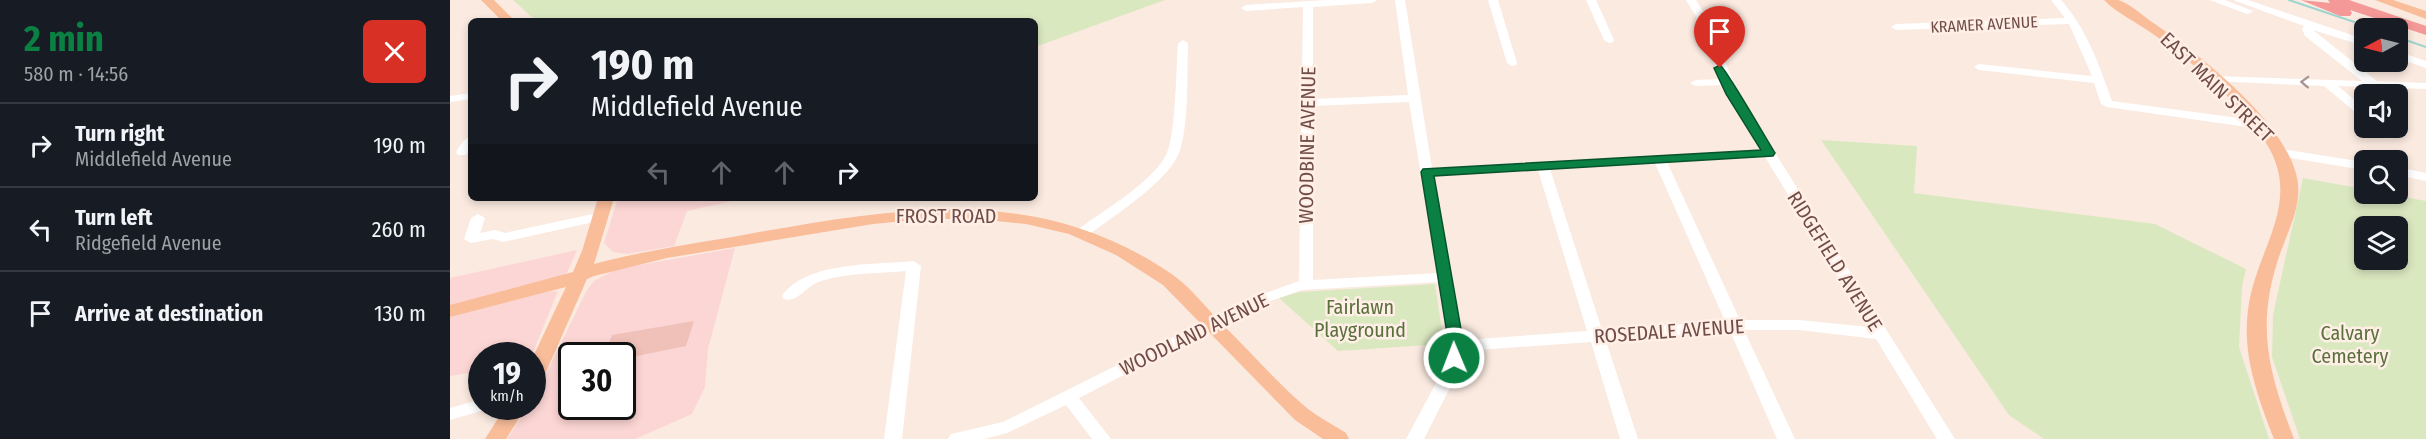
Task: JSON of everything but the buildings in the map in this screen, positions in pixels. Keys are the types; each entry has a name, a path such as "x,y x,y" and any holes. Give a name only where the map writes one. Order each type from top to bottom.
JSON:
{"highway":[{"path":"2308,0 2361,18"},
{"path":"2335,0 2426,31"},
{"path":"2408,34 2426,40"}],"main road":[{"path":"487,0 506,18"},
{"name":"EAST MAIN STREET","path":"2110,0 2163,33 2215,79 2261,125 2282,153 2289,172 2289,197 2261,285 2254,323 2263,378 2284,439"},
{"path":"2381,0 2426,15"},
{"path":"546,351 581,275 605,201"},
{"name":"FROST ROAD","path":"450,311 554,285 606,266 848,222 913,214 970,213 1014,217 1045,222 1082,233 1116,246 1148,265 1169,281 1302,415 1339,439"},
{"path":"495,439 508,420"}],"street":[{"path":"1246,8 1372,0"},
{"path":"1400,0 1414,98 1456,346 1451,370 1415,439"},
{"path":"1493,0 1512,63"},
{"path":"1591,0 1609,40"},
{"name":"RIDGEFIELD AVENUE","path":"1692,0 1709,27 1726,82 1946,439"},
{"path":"2056,0 2072,21 2107,104 2261,125"},
{"path":"2215,0 2354,40"},
{"path":"2238,0 2310,28 2375,84"},
{"name":"WOODBINE AVENUE","path":"1306,285 1308,4"},
{"name":"KRAMER AVENUE","path":"1896,27 2072,21"},
{"path":"1082,233 1155,178 1172,156 1177,140 1184,43"},
{"path":"2408,58 2426,65"},
{"path":"1978,67 2098,80"},
{"path":"2215,79 2375,84"},
{"path":"1696,83 1726,82"},
{"path":"2327,83 2354,106"},
{"path":"2408,86 2424,87"},
{"path":"450,99 468,96"},
{"path":"1309,103 1414,98"},
{"path":"462,152 468,144"},
{"path":"1427,172 1769,153"},
{"path":"2282,153 2354,164"},
{"path":"1659,159 1786,439"},
{"path":"1543,166 1629,439"},
{"path":"2408,173 2426,177"},
{"path":"478,218 471,239 495,234 503,238 602,216"},
{"path":"789,296 808,280 827,274 914,266 893,439"},
{"name":"WOODLAND AVENUE","path":"957,439 1006,427 1257,301 1306,285 1444,277"},
{"name":"ROSEDALE AVENUE","path":"1456,346 1733,326 1799,325 1881,334"},
{"path":"1069,397 1102,439"},
{"path":"450,414 468,409"}],"shaded area":[{"path":"617,201 732,201 687,211 674,246 627,254 613,252 604,243"},
{"path":"735,248 708,349 705,387 692,414 635,439 507,439 519,420 546,420 546,374 558,349 558,420 636,420 636,342 561,342 587,290 594,281 617,269"},
{"path":"577,250 566,275 450,306 450,278"},
{"path":"558,291 537,342 468,342 468,373 450,376 450,316"}],"green space":[{"path":"513,0 1165,0 1038,46 1038,18 533,18"},
{"path":"1821,140 1917,146 1914,193 2155,224 2246,269 2242,286 2239,347 2269,439 2044,439 2009,415"},
{"name":"Calvary Cemetery","path":"2303,178 2354,187 2354,204 2408,204 2408,198 2426,201 2426,439 2300,439 2272,357 2273,315"},
{"name":"Fairlawn Playground","path":"1435,284 1444,344 1338,351 1279,298 1299,292"}],"waterway":[{"path":"2289,0 2354,22"},
{"path":"2408,41 2426,47"}],"route":[{"path":"1454,358 1456,346 1427,172 1769,153 1732,94 1720,68"}]}
